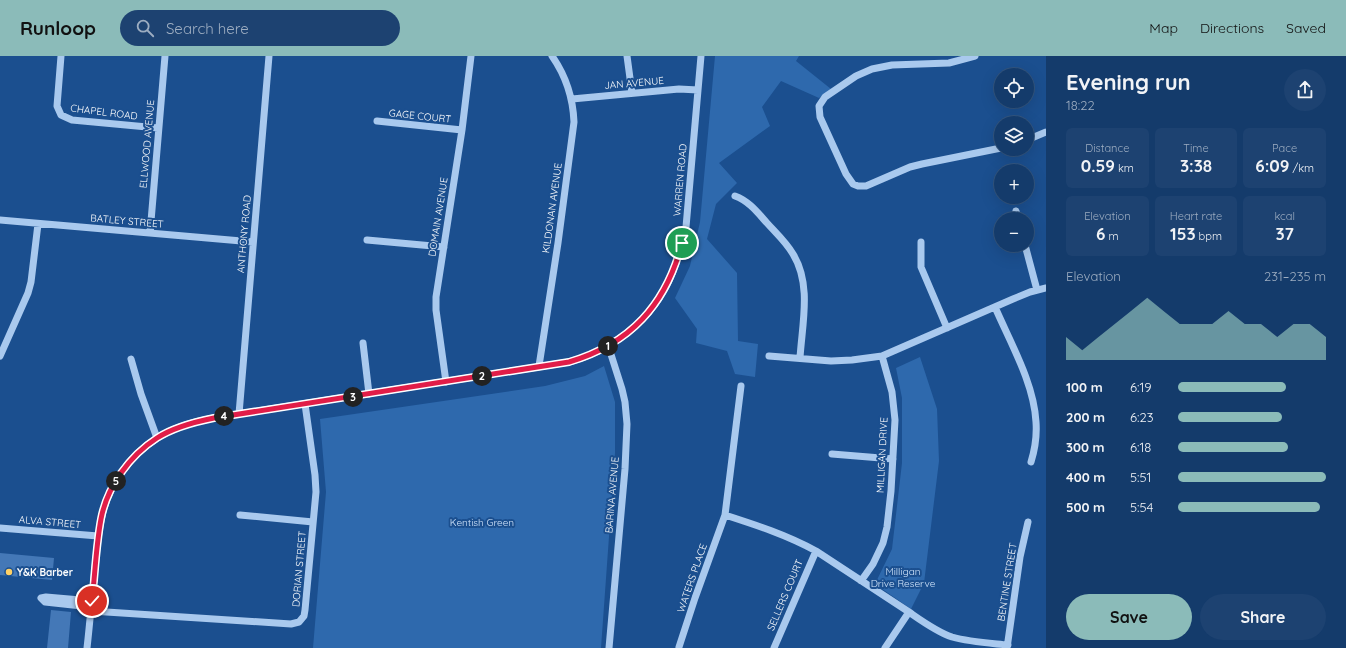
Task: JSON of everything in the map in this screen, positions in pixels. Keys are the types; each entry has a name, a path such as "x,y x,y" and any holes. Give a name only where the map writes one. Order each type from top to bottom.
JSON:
{"street":[{"name":"CHAPEL ROAD","path":"61,56 57,106 61,115 72,120 158,128"},
{"name":"ELLWOOD AVENUE","path":"150,233 165,56"},
{"name":"ANTHONY ROAD","path":"239,414 269,56"},
{"name":"DOMAIN AVENUE","path":"446,382 436,304 462,130 471,56"},
{"name":"KILDONAN AVENUE","path":"539,366 574,122 572,99 562,73 552,56"},
{"path":"627,56 632,93"},
{"name":"WARREN ROAD","path":"87,648 98,536 104,506 114,484 129,463 157,438 173,430 197,422 239,414 569,362 608,345 631,330 653,307 667,285 677,261 686,227 701,56"},
{"path":"975,56 892,65 872,69 856,76 825,97 819,106 820,117 846,174 853,184 858,186 866,186 922,164 994,149"},
{"name":"JAN AVENUE","path":"572,99 684,89 698,90"},
{"name":"GAGE COURT","path":"377,121 462,130"},
{"path":"1034,137 1046,132"},
{"path":"735,196 746,201 782,240 792,252 799,266 804,284 800,358"},
{"name":"BATLEY STREET","path":"0,220 253,242"},
{"path":"0,356 32,282 38,224"},
{"path":"367,240 444,247"},
{"path":"921,242 921,267 947,328"},
{"path":"1027,252 1037,290"},
{"path":"769,356 840,361 882,356 995,307 1037,290 1046,288"},
{"path":"995,307 1024,374 1033,403 1036,435 1031,462"},
{"path":"363,343 369,394"},
{"name":"BARINA AVENUE","path":"608,345 622,389 626,408 627,424 609,648"},
{"name":"MILLIGAN DRIVE","path":"862,581 877,557 886,532 896,427 892,392 882,356"},
{"path":"131,359 141,394 157,438"},
{"name":"WATERS PLACE","path":"679,647 725,515 741,386"},
{"name":"DORIAN STREET","path":"91,606 291,624 299,622 304,616 305,610 316,492 305,404"},
{"path":"832,454 893,459"},
{"path":"725,515 780,533 816,551 909,612 885,648"},
{"path":"240,516 313,522"},
{"name":"BENTINE STREET","path":"909,612 939,631 952,637 969,641 1008,646 1020,557 1028,522"},
{"name":"ALVA STREET","path":"0,528 98,536"},
{"name":"SELLERS COURT","path":"774,648 816,551"},
{"path":"46,597 91,606 45,602 41,598 46,597"}],"green space":[{"path":"715,56 799,56 796,61 831,89 819,98 781,81 762,107 770,126 719,163 737,183 716,204 707,239 737,273 738,341 758,344 755,377 735,374 727,351 696,343 697,329 675,298 690,266 700,222"},
{"name":"Milligan Drive Reserve","path":"920,357 937,409 939,461 924,583 911,609 875,584 892,549 902,463 902,398 896,368"},
{"name":"Kentish Green","path":"604,366 615,402 615,453 601,648 313,648 326,492 320,419 545,386 585,376"}],"building":[{"path":"0,553 54,558 52,580 0,575"},
{"path":"51,610 71,612 68,648 47,648"}],"place":[{"name":"Y&K Barber","path":"9,572"}],"route":[{"path":"92,601 98,536 104,506 121,473 139,453 157,438 184,426 214,418 454,381 569,362 578,359 621,338 643,319 661,296 667,285 673,272 682,243"}]}
